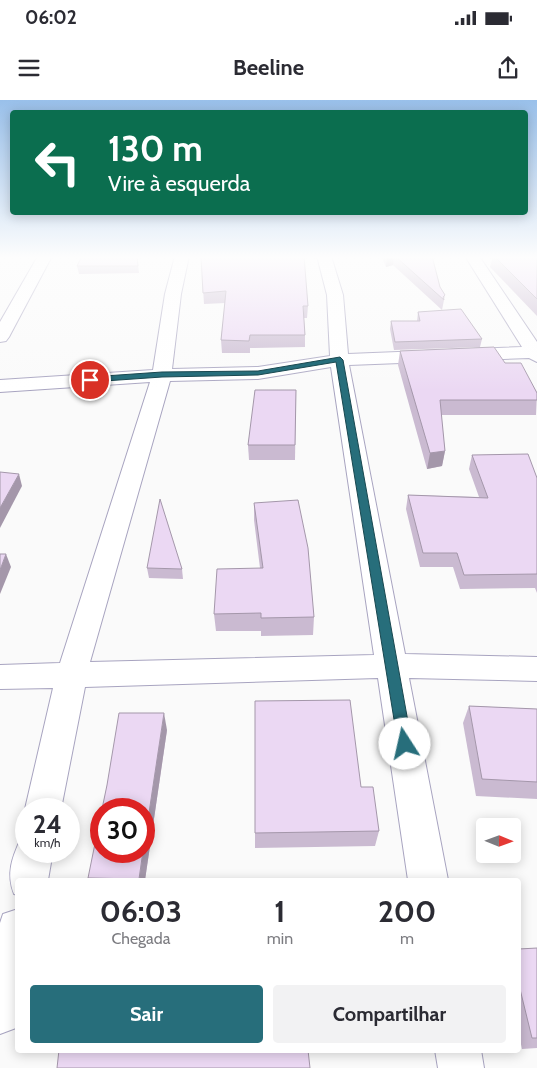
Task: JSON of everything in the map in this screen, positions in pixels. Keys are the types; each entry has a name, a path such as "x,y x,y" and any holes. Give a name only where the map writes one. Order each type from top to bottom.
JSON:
{"street":[{"path":"0,337 20,301"},
{"path":"45,798 71,676 162,375 172,301"},
{"path":"336,301 340,360 428,878"},
{"path":"502,301 536,354"},
{"path":"0,386 162,375 258,373 340,360 536,354"},
{"path":"0,677 392,666 537,669"},
{"path":"28,878 32,863"},
{"path":"0,1012 15,943"},
{"path":"458,1053 461,1068"}],"building":[{"path":"225,301 308,301 308,306 303,306 305,335 250,335 249,341 221,340"},
{"path":"461,309 482,339 395,342 391,321 420,321 418,312"},
{"path":"494,347 505,363 521,363 537,393 537,400 440,400 445,451 430,453 400,351"},
{"path":"255,390 296,390 295,445 248,445"},
{"path":"528,454 537,478 537,574 464,575 457,553 423,553 408,495 488,498 472,455"},
{"path":"0,472 19,474 0,508"},
{"path":"160,499 182,569 147,568"},
{"path":"298,500 308,548 314,617 261,618 261,613 214,614 217,569 263,568 254,503"},
{"path":"0,554 6,554 0,570"},
{"path":"350,700 361,787 373,787 379,831 255,833 255,701"},
{"path":"469,706 537,709 537,782 482,779"},
{"path":"119,713 164,713 151,798 104,798"},
{"path":"91,863 141,863 139,878 88,878"},
{"path":"537,948 537,1038 532,1038 521,993 521,949"},
{"path":"59,1053 308,1053 310,1068 57,1068"}],"route":[{"path":"90,380 162,375 258,373 340,360 405,744"}]}
